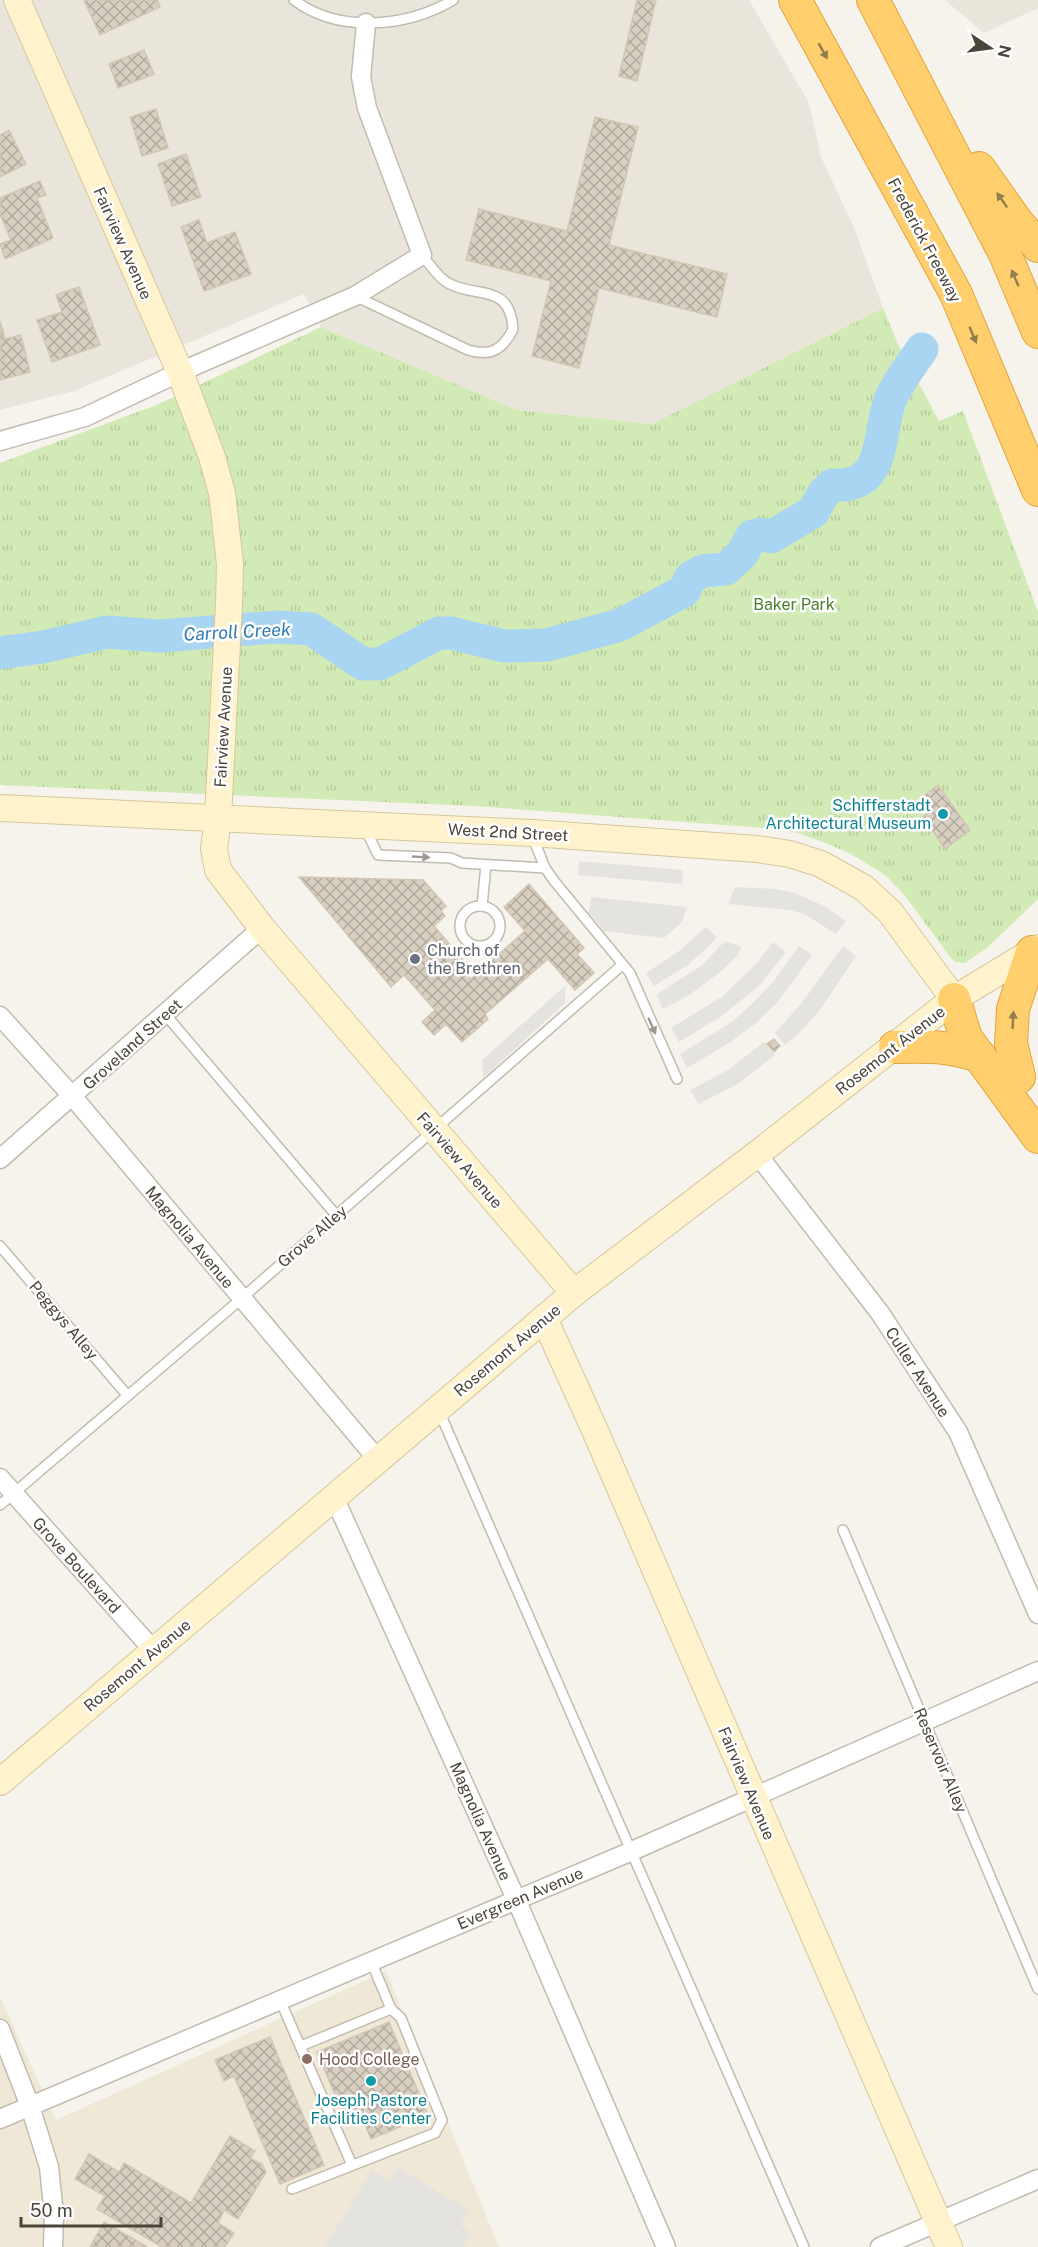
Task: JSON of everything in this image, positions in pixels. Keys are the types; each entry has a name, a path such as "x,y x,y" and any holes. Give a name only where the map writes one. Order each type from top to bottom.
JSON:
{"highway":[{"name":"Frederick Freeway","path":"795,0 956,294 1038,490"},
{"path":"875,0 919,60 978,167 1017,222 1038,246"},
{"path":"875,0 1005,254 1038,332"},
{"path":"1019,1077 1011,1043 1013,1009 1035,950"},
{"path":"954,999 966,1038 1038,1137"},
{"path":"954,999 976,1022 1038,1103"},
{"path":"895,1047 935,1046 980,1056"}],"street":[{"name":"Fairview Avenue","path":"17,0 180,372 212,457 222,494 228,541 229,604 219,818 214,849 218,870 262,928 574,1293"},
{"path":"0,441 85,417 180,372 355,296 422,255 367,108 361,77 366,22"},
{"name":"West 2nd Street","path":"0,808 531,833 746,848 790,854 821,864 848,877 880,902 890,912 954,999"},
{"name":"Groveland Street","path":"0,1159 262,928"},
{"name":"Rosemont Avenue","path":"0,1782 574,1293 757,1154 954,999 1035,950"},
{"name":"Magnolia Avenue","path":"0,1016 73,1097 378,1460"},
{"name":"Culler Avenue","path":"757,1154 880,1314 958,1432 1038,1614"},
{"name":"Fairview Avenue","path":"544,1318 598,1437 949,2247"},
{"name":"Grove Boulevard","path":"0,1478 7,1499 154,1651"},
{"name":"Magnolia Avenue","path":"334,1497 516,1899 666,2247"},
{"name":"Evergreen Avenue","path":"0,2119 632,1851 1038,1671"},
{"path":"0,2029 30,2106 49,2167 54,2215 53,2247"},
{"path":"880,2247 1038,2179"}],"lane":[{"path":"294,0 317,14 343,21 366,22 417,17 453,0"},
{"path":"355,296 480,354 492,353 503,345 513,329 510,310 503,300 493,294 449,284 422,255"},
{"path":"363,824 378,855 451,858 462,863 545,868"},
{"path":"531,833 545,868 630,973 676,1079"},
{"path":"482,906 486,865"},
{"path":"474,906 482,906 490,908 496,915 500,928 497,935 485,945 470,943 463,937 460,930 463,915 474,906"},
{"name":"Grove Alley","path":"7,1499 242,1299 622,965"},
{"path":"165,1014 336,1215"},
{"name":"Peggys Alley","path":"0,1246 128,1395"},
{"path":"438,1409 804,2247"},
{"name":"Reservoir Alley","path":"843,1530 1038,1989"},
{"path":"292,2189 435,2133 442,2120 401,2018 391,2009 371,1961"},
{"path":"280,2000 352,2165"},
{"path":"301,2046 391,2009"}],"shaded area":[{"path":"0,0 749,0 809,103 821,157 855,230 883,308 652,424 517,410 321,327 304,294 74,391 0,410"},
{"path":"945,0 1038,0 1038,8 984,33"},
{"path":"579,861 683,870 682,884 578,875"},
{"path":"735,887 777,889 794,893 824,906 846,921 836,934 804,914 790,910 728,904"},
{"path":"591,897 687,907 682,922 664,938 604,931 589,913"},
{"path":"706,927 717,937 710,945 688,965 654,986 646,973 679,951"},
{"path":"725,941 742,947 736,957 688,996 663,1009 656,995 702,965"},
{"path":"773,942 786,952 758,987 720,1017 679,1042 671,1028 723,996 756,964"},
{"path":"799,946 812,955 778,1002 755,1024 729,1043 687,1068 680,1054 732,1022 774,981"},
{"path":"843,946 856,956 820,1010 785,1045 775,1033 804,1000"},
{"path":"565,986 565,1003 483,1078 482,1060"},
{"path":"764,1042 775,1055 739,1083 699,1104 690,1090 728,1070"},
{"name":"Hood College","path":"386,1971 499,2247 0,2247 0,1997 56,2120"},
{"path":"398,2168 469,2210 460,2225 471,2232 463,2247 325,2247 372,2170 390,2181"}],"green space":[{"name":"Baker Park","path":"883,308 898,344 939,421 963,411 1038,612 1038,899 987,948 965,963 955,962 951,958 902,892 884,874 851,854 828,844 798,833 777,829 474,806 0,785 0,463 159,404 321,327 517,410 652,424"}],"building":[{"path":"84,0 157,0 160,7 100,35"},
{"path":"637,0 656,0 637,81 619,76"},
{"path":"144,50 154,74 118,88 109,64"},
{"path":"156,109 168,148 142,156 130,117"},
{"path":"595,117 638,127 609,245 727,274 717,317 599,288 579,368 532,356 551,281 466,260 479,209 567,231"},
{"path":"9,130 26,164 0,177 0,135"},
{"path":"186,154 201,197 172,206 158,164"},
{"path":"40,181 46,195 37,198 53,238 5,259 0,244 11,240 0,214 0,198"},
{"path":"199,220 207,243 235,232 251,274 204,291 181,227"},
{"path":"79,287 100,345 52,362 37,320 62,312 56,295"},
{"path":"0,321 5,339 21,335 30,372 0,380"},
{"name":"Schifferstadt Architectural Museum","path":"938,785 970,830 945,849 923,817 931,811 921,798"},
{"name":"Church of the Brethren","path":"299,877 423,880 446,906 441,911 445,916 434,926 463,960 458,964 471,979 525,931 504,907 529,884 584,948 577,954 594,973 575,990 548,959 485,1014 488,1019 462,1042 446,1024 434,1035 422,1022 435,1010 404,975 391,987"},
{"path":"774,1039 780,1046 774,1052 767,1044"},
{"name":"Joseph Pastore Facilities Center","path":"389,2022 428,2115 371,2139 359,2110 344,2116 317,2052"},
{"path":"270,2037 324,2165 280,2184 234,2076 224,2081 215,2060"},
{"path":"230,2136 255,2151 250,2158 262,2164 266,2172 238,2219 224,2210 218,2223 234,2233 225,2247 162,2247 97,2209 105,2196 75,2179 89,2154 119,2172 124,2163 191,2203"},
{"path":"104,2222 146,2246 90,2247"}],"waterway":[{"name":"Carroll Creek","path":"0,653 43,647 107,632 159,636 276,627 311,629 363,664 380,664 439,633 451,633 504,646 547,645 620,625 684,591 691,577 703,571 726,569 742,554 752,536 761,534 771,537 813,512 824,493 832,485 850,484 862,479 871,470 877,458 890,400 922,349"}],"place":[{"name":"Schifferstadt Architectural Museum","path":"943,814"},
{"name":"Church of the Brethren","path":"415,959"},
{"name":"Hood College","path":"307,2059"},
{"name":"Joseph Pastore Facilities Center","path":"371,2081"}]}
